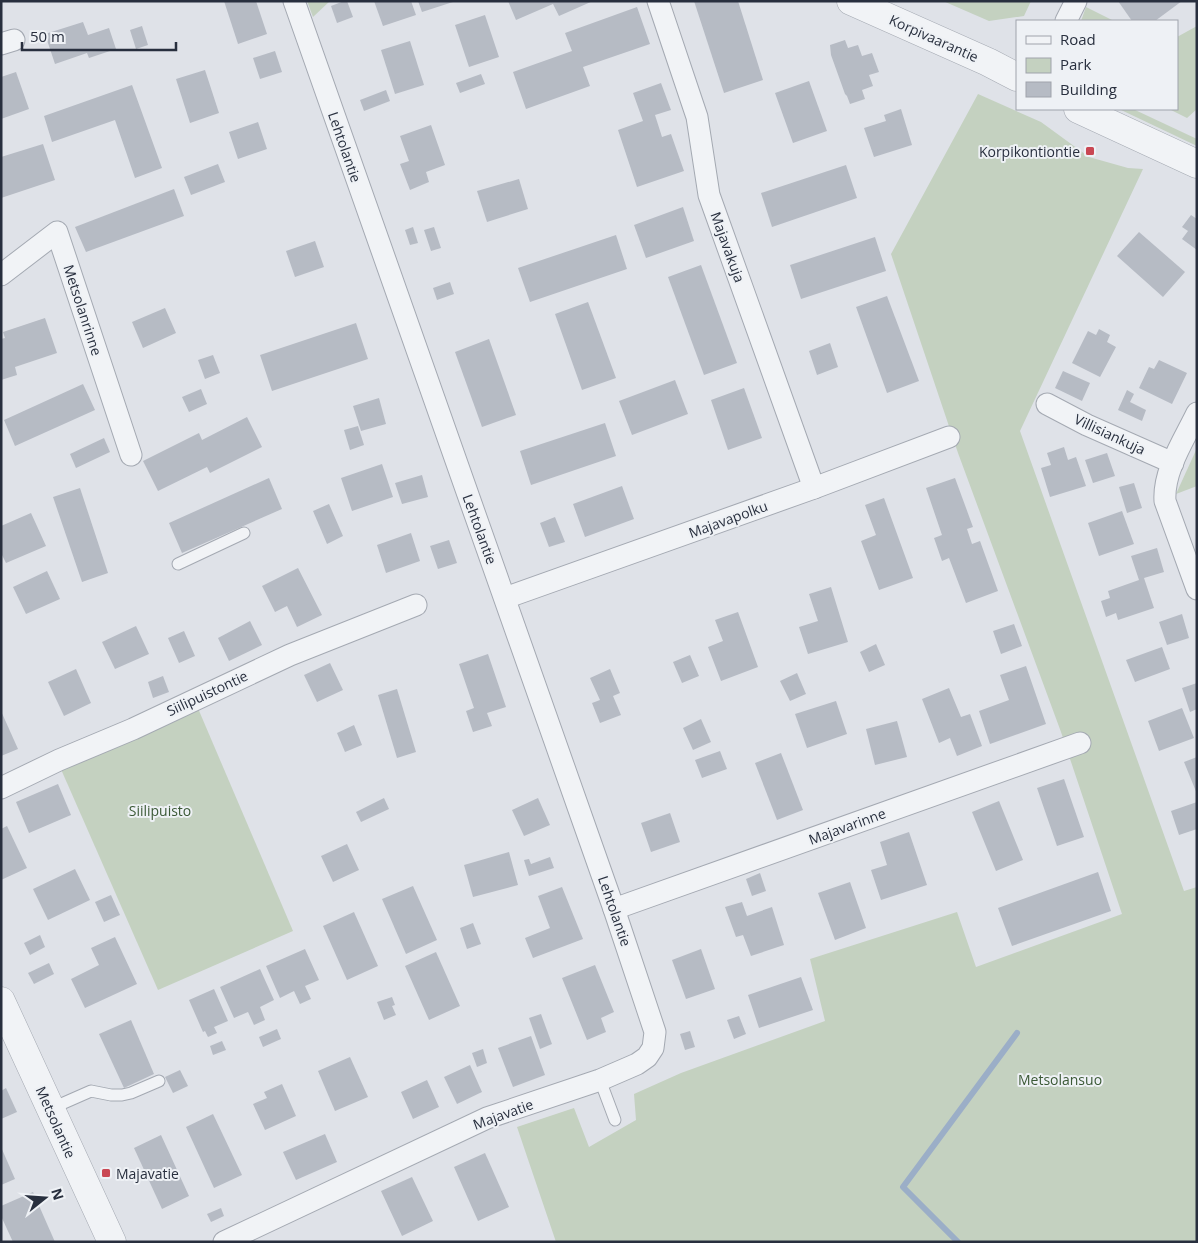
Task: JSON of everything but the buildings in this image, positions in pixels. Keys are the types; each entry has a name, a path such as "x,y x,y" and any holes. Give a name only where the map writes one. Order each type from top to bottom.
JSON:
{"street":[{"name":"Lehtolantie","path":"294,1 439,415 506,598 614,909 655,1032 654,1048 647,1057"},
{"name":"Majavakuja","path":"658,1 697,117 709,195 814,488"},
{"name":"Korpivaarantie","path":"851,1 988,62 1016,76"},
{"path":"1066,20 1076,1"},
{"path":"1080,110 1197,164"},
{"name":"Metsolanrinne","path":"1,275 57,232 131,455"},
{"name":"Villisiankuja","path":"1046,404 1131,445 1174,463"},
{"path":"1197,413 1164,489 1165,501 1197,589"},
{"name":"Majavapolku","path":"506,598 814,488 950,437"},
{"name":"Siilipuistontie","path":"1,788 290,655 416,605"},
{"name":"Majavarinne","path":"614,909 1080,743"},
{"name":"Metsolantie","path":"1,1001 112,1242"},
{"name":"Majavatie","path":"224,1242 487,1118 600,1080 637,1064 647,1057"}],"lane":[{"path":"178,564 244,533"},
{"path":"50,1109 91,1090 110,1095 122,1095 131,1093 159,1080"},
{"path":"600,1080 615,1120"}],"green space":[{"path":"307,1 330,1 313,17"},
{"path":"943,1 1031,1 1024,16 989,21"},
{"path":"1086,7 1112,20 1081,20"},
{"path":"1197,26 1197,109 1187,118 1171,110 1178,110 1178,36"},
{"name":"Metsolansuo","path":"978,94 1041,122 1089,157 1128,168 1143,169 1020,431 1184,891 1197,887 1197,1242 556,1242 517,1127 574,1108 589,1147 636,1120 634,1094 681,1073 825,1021 810,959 957,912 976,967 1122,914 1061,732 958,453 891,254"},
{"path":"1121,110 1135,110 1197,139 1197,146"},
{"path":"1197,448 1197,486 1176,494"},
{"name":"Siilipuisto","path":"197,706 293,931 158,990 60,767"}],"waterway":[{"path":"958,1242 903,1187 1017,1033"}],"place":[{"name":"Korpikontiontie","path":"1090,151"},
{"name":"Majavatie","path":"106,1173"}]}
